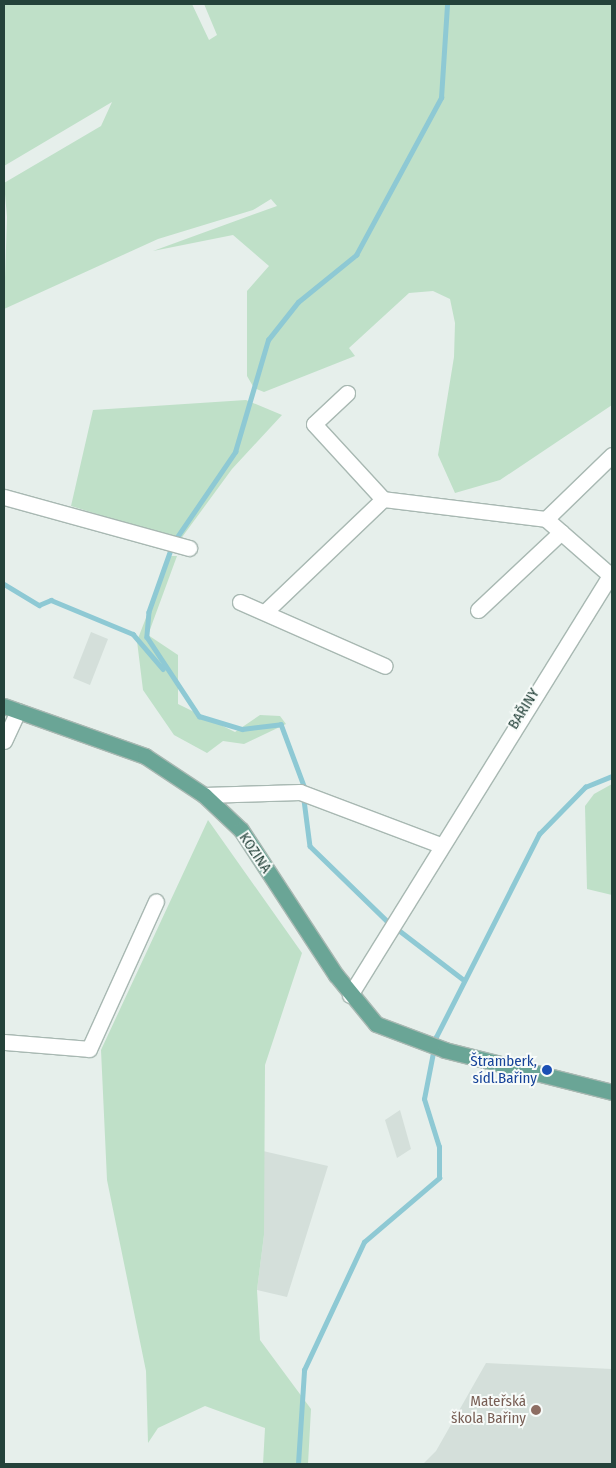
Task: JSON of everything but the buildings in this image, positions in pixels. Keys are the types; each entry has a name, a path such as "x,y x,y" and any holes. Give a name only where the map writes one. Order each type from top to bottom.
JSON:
{"main road":[{"name":"KOZINA","path":"11,709 145,756 204,795 241,830 350,995 376,1024 445,1050 612,1092"}],"street":[{"path":"346,393 314,424 383,499 546,518 612,455"},
{"path":"4,496 189,548"},
{"path":"266,611 383,499"},
{"name":"BAŘINY","path":"350,995 400,917 440,845 611,574 546,518"},
{"path":"478,610 561,532"},
{"path":"240,602 266,611 385,666"},
{"name":"KOZINA","path":"4,740 11,709"},
{"path":"204,795 300,792 440,845"},
{"path":"4,1042 89,1048 156,901"}],"shaded area":[{"path":"91,632 108,639 90,685 73,678"},
{"path":"400,1110 411,1149 397,1158 385,1120"},
{"path":"263,1151 328,1166 287,1297 257,1290 264,1235"},
{"name":"Mateřská škola Bařiny","path":"486,1363 612,1369 612,1464 423,1464 436,1451"}],"green space":[{"path":"4,4 192,4 209,40 217,35 204,4 612,4 612,405 500,480 455,493 438,455 454,357 455,323 450,299 433,291 409,293 349,348 355,356 264,392 254,388 247,376 247,291 269,266 233,235 153,251 277,206 271,199 253,210 158,239 4,309 7,217 4,183 101,126 112,102 4,166"},
{"path":"246,400 282,415 232,469 180,540 71,506 93,410"},
{"path":"170,556 177,556 148,635 178,655 178,704 235,732 260,715 280,716 286,724 244,744 223,741 207,753 174,735 143,690 137,641"},
{"path":"612,784 612,895 587,889 585,806 594,794"},
{"path":"208,820 302,953 265,1065 264,1235 257,1290 260,1340 311,1409 308,1464 263,1464 265,1428 205,1406 158,1428 148,1443 146,1371 107,1180 101,1050"}],"waterway":[{"path":"175,540 235,452 268,340 298,302 356,255 441,98 447,4"},
{"path":"172,547 149,612 147,637 199,716 242,729 281,724 304,786"},
{"path":"4,584 39,605 51,600 133,634 163,669"},
{"path":"298,1464 304,1370 364,1242 439,1178 439,1147 424,1099 436,1037 539,834 585,787 612,776"},
{"path":"304,800 310,846 387,921 464,980"}],"place":[{"name":"Štramberk, sídl.Bařiny","path":"547,1070"},
{"name":"Mateřská škola Bařiny","path":"536,1410"}]}
